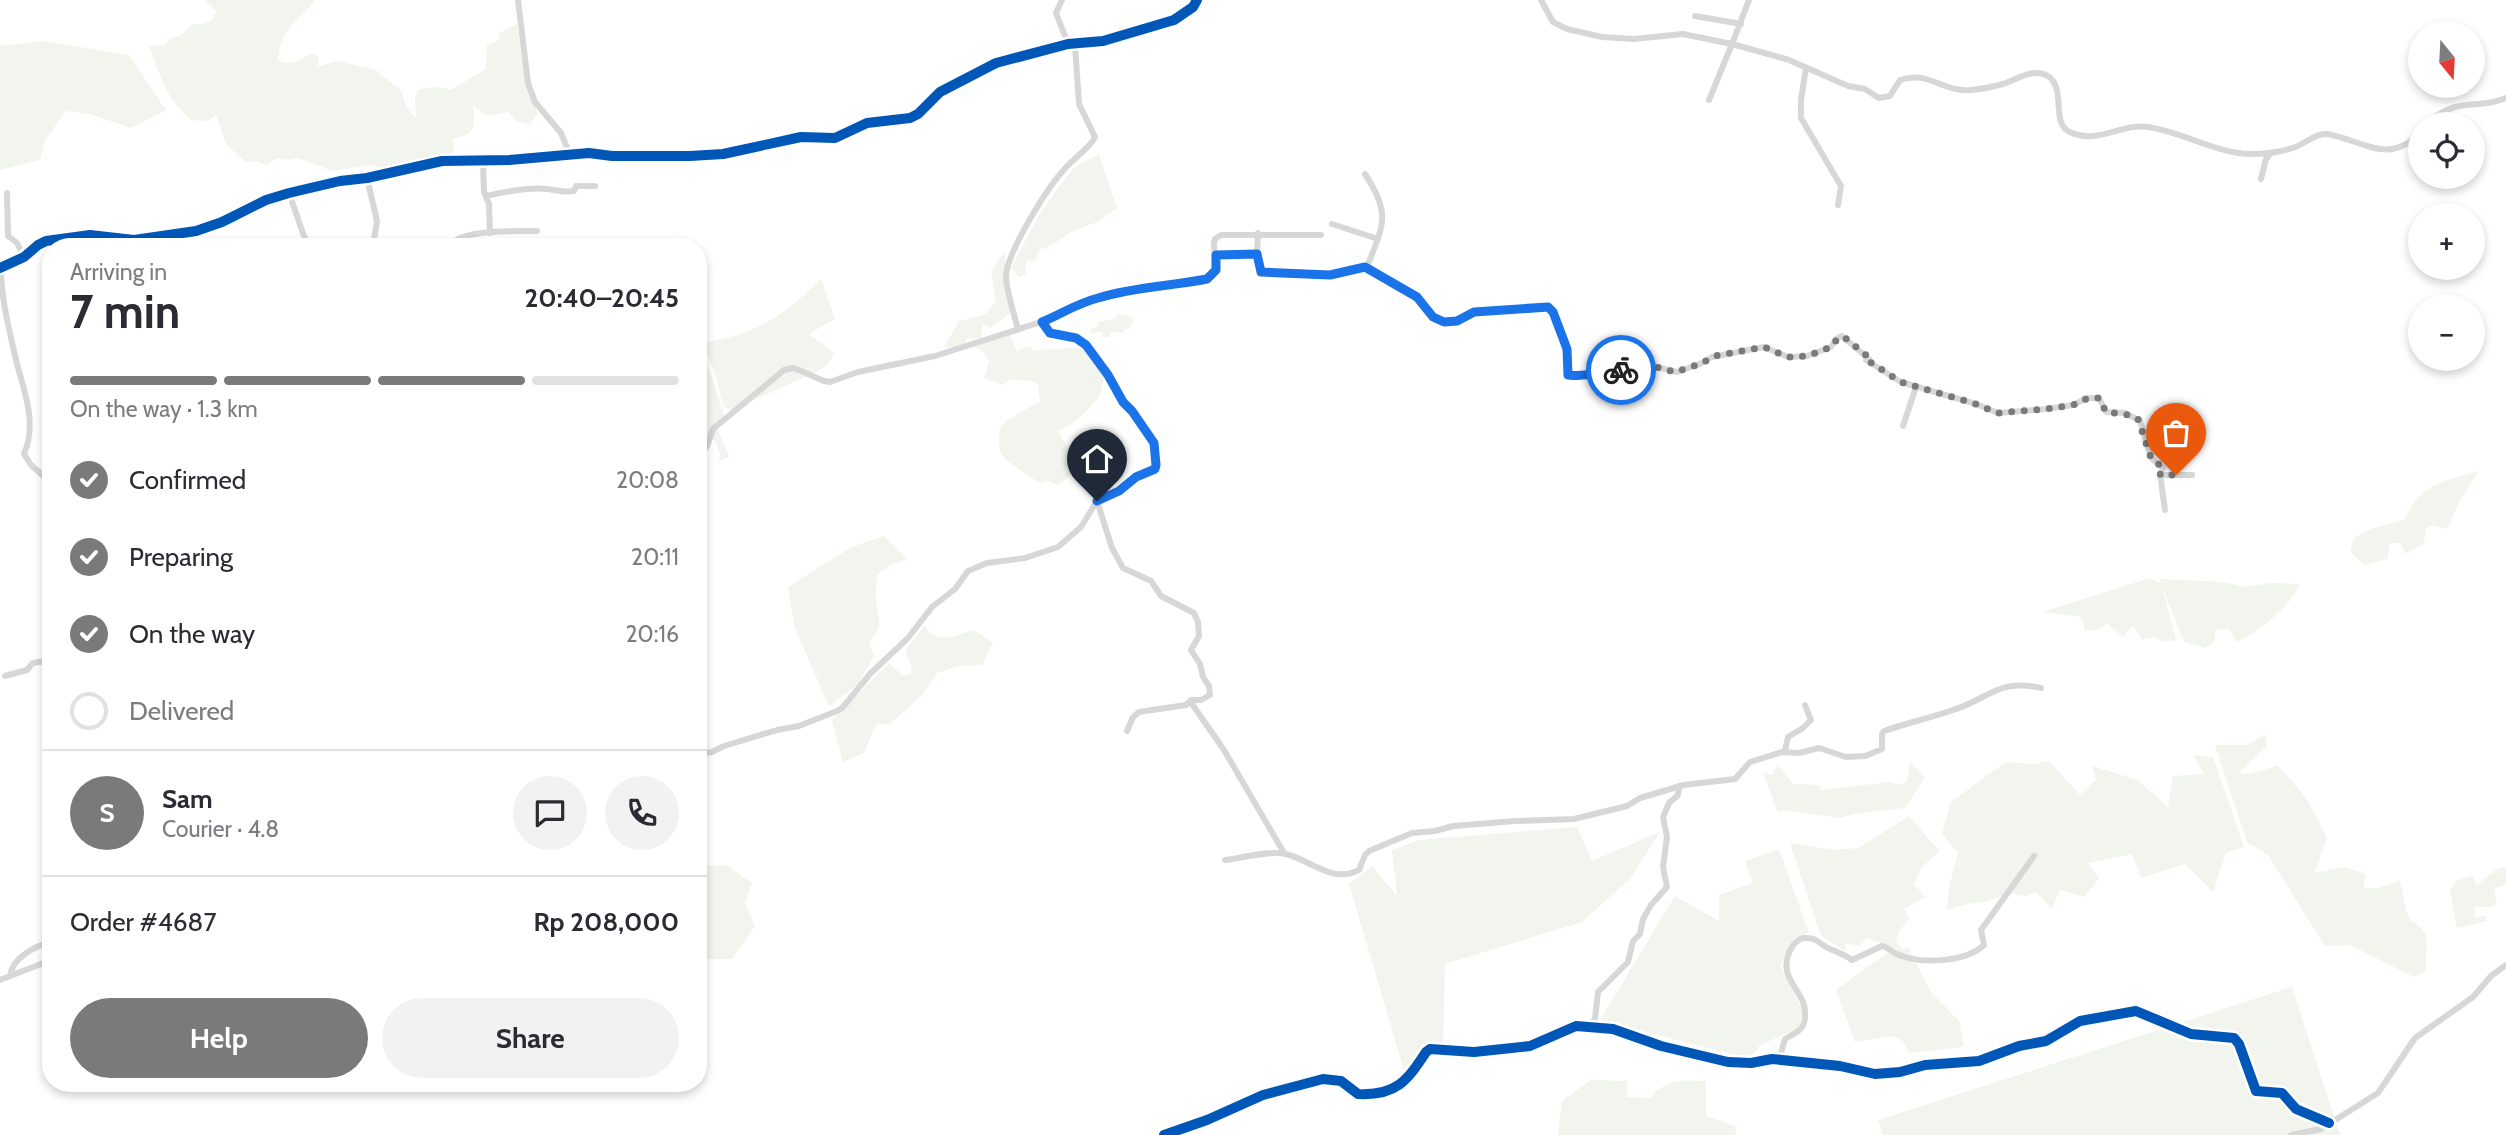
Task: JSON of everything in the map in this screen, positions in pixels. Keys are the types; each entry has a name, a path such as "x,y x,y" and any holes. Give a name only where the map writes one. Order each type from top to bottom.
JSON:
{"street":[{"path":"518,0 525,74 530,91 535,102 561,133 570,155"},
{"path":"1018,330 1006,279 1013,248 1060,173 1082,150 1090,146 1095,138 1090,123 1081,111 1071,44 1056,13 1062,0"},
{"path":"148,238 196,231 289,192 442,161 589,153 611,156 690,156 723,154 801,137 835,138 867,124 910,118 918,114 940,92 996,63 1071,44 1103,41 1174,19 1193,7 1197,0"},
{"path":"1541,0 1553,22 1583,33 1634,39 1683,34 1731,44 1789,60 1850,87 1863,88 1879,98 1892,94 1900,80 1915,76 1957,90 1993,86 2034,73 2043,74 2050,77 2058,87 2058,107 2063,124 2067,131 2072,133 2103,136 2132,128 2150,127 2224,150 2248,154 2271,153 2299,145 2322,134 2384,151 2408,145"},
{"path":"1709,100 1749,0"},
{"path":"1695,16 1741,24"},
{"path":"1806,68 1801,118 1830,171 1840,183 1842,192 1838,205"},
{"path":"2443,112 2456,105 2495,102 2506,98"},
{"path":"2261,178 2266,159 2271,153"},
{"path":"483,160 490,233"},
{"path":"1365,174 1381,204 1383,226 1367,267"},
{"path":"367,178 376,221 374,238"},
{"path":"486,196 522,189 546,189 565,193 574,191 576,186 595,186"},
{"path":"289,192 305,238"},
{"path":"7,193 8,236 17,243 24,257"},
{"path":"1332,224 1378,239"},
{"path":"460,238 490,233 537,231"},
{"path":"707,447 713,429 756,396 784,370 794,368 824,382 830,382 858,372 935,356 1018,330 1098,297 1207,279 1216,270 1214,242 1218,236 1258,233 1321,235"},
{"path":"1258,233 1257,254 1261,272 1330,275 1367,267 1417,297 1433,317 1444,322 1457,321 1474,312 1545,307 1550,309 1567,349 1567,372 1571,377 1596,372 1611,373 1649,365 1675,372 1715,356 1764,347 1788,357 1807,356 1831,347 1842,336 1868,359 1901,382 1998,413 2073,405 2088,398 2099,398 2106,412 2125,414 2138,419 2151,458 2163,468 2160,475 2165,510"},
{"path":"79,238 90,235 116,238"},
{"path":"42,243 24,257 0,268 2,289 28,407 30,437 24,454 30,465 42,475"},
{"path":"1216,255 1257,254"},
{"path":"707,753 799,726 837,711 870,674 908,638 932,607 955,589 968,571 987,563 1025,558 1058,547 1081,527 1097,501 1119,491 1136,477 1155,469 1155,446 1083,342 1050,333 1042,322"},
{"path":"1903,426 1916,387"},
{"path":"2160,475 2192,475"},
{"path":"1097,501 1112,548 1124,568 1151,581 1161,596 1189,609 1197,617 1199,636 1191,649 1209,686 1210,694 1202,700 1139,712 1133,717 1128,731"},
{"path":"5,676 27,670 33,663 42,662"},
{"path":"1225,860 1284,853 1335,875 1346,874 1359,870 1369,851 1412,833 1516,821 1569,820 1625,807 1640,798 1679,786 1735,779 1750,762 1785,751 1798,753 1819,748 1842,757 1865,756 1882,749 1884,731 1930,715 1955,710 2005,686 2041,688"},
{"path":"1190,701 1224,750 1284,853"},
{"path":"1785,751 1788,737 1803,729 1811,720 1805,705"},
{"path":"1586,1028 1595,1018 1598,992 1628,962 1633,941 1640,934 1643,919 1667,887 1662,867 1667,837 1663,817 1669,803 1678,795 1679,786"},
{"path":"1779,1060 1785,1039 1804,1027 1805,1008 1790,982 1786,962 1796,941 1803,938 1818,940 1852,960 1882,946 1903,957 1922,961 1951,960 1972,953 1984,944 1981,930 2034,856"},
{"path":"0,980 10,973 24,955 42,946"},
{"path":"10,973 42,964"},
{"path":"2291,1135 2321,1129 2378,1093 2415,1038 2473,997 2491,976 2506,965"},
{"path":"1164,1135 1207,1120 1263,1095 1323,1079 1341,1082 1359,1094 1395,1088 1408,1079 1426,1052 1434,1048 1474,1052 1530,1046 1551,1039 1571,1027 1613,1029 1661,1046 1728,1062 1779,1060 1840,1066 1875,1074 1900,1072 1925,1065 1984,1060 2019,1046 2037,1044 2080,1021 2136,1011 2191,1034 2234,1038 2239,1044 2256,1091 2282,1093 2296,1109 2329,1123"}],"shaded area":[{"path":"205,0 315,0 286,33 278,61 295,62 314,54 319,58 317,67 337,61 376,70 401,91 406,106 416,118 415,97 419,89 439,87 451,90 486,69 487,45 498,41 499,33 517,24 526,85 538,114 529,124 516,121 508,112 486,116 473,105 473,128 467,135 453,138 454,156 438,157 396,170 368,165 333,171 298,158 277,158 267,165 256,161 246,162 226,144 216,115 207,121 191,120 175,103 149,46 165,45 172,37 180,36 193,24 211,21 216,11"},
{"path":"44,41 129,55 166,110 131,128 90,114 66,111 45,140 40,160 0,170 0,46"},
{"path":"1099,154 1117,208 1097,222 1073,231 1047,248 1040,249 1035,261 1027,260 1025,275 1019,277 1011,268 1039,215 1073,168"},
{"path":"1004,253 1012,301 1010,313 990,328 983,324 981,338 967,338 963,347 944,347 959,321 986,314 996,301 991,271"},
{"path":"821,279 835,319 809,334 835,354 824,368 730,411 723,405 715,372 707,354 707,342 754,329 794,304"},
{"path":"1118,314 1133,317 1134,321 1129,329 1125,329 1123,333 1112,331 1108,338 1102,336 1103,332 1091,333 1091,329 1097,327 1098,322 1113,319"},
{"path":"1010,334 1016,351 1031,346 1032,351 1085,347 1105,375 1101,392 1088,410 1058,431 1068,449 1072,474 1058,485 1048,481 1041,483 1032,478 1007,460 1000,450 999,430 1006,421 1040,401 1038,385 1033,381 1011,379 1003,385 984,378 989,361 983,352 973,346"},
{"path":"707,363 726,421 717,427 729,457 719,461 720,454 714,439 707,442"},
{"path":"2479,471 2459,502 2447,529 2432,525 2426,529 2423,545 2406,553 2400,543 2390,543 2387,559 2364,565 2350,551 2354,538 2371,529 2404,520 2418,498 2435,485"},
{"path":"884,536 907,560 890,565 877,575 879,626 869,643 874,656 857,685 829,706 795,628 788,587 852,547"},
{"path":"2150,578 2161,584 2160,579 2223,582 2246,587 2269,583 2300,584 2281,610 2255,631 2237,642 2229,629 2215,630 2215,641 2205,648 2184,642 2162,586 2176,640 2163,642 2156,637 2142,639 2133,625 2123,637 2107,623 2100,629 2085,631 2081,617 2043,612"},
{"path":"924,626 929,632 941,637 974,630 993,643 982,665 957,666 937,673 924,693 890,724 876,724 864,753 843,762 832,720 889,663 903,676 911,674 911,665 905,651"},
{"path":"2265,734 2267,746 2238,773 2248,774 2277,766 2300,790 2327,838 2314,873 2345,867 2365,874 2364,888 2378,888 2400,881 2408,916 2425,934 2426,971 2414,977 2350,945 2325,946 2268,855 2247,842 2215,745 2248,745"},
{"path":"2193,755 2213,757 2244,847 2226,853 2213,892 2185,864 2141,878 2132,854 2088,863 2099,879 2084,897 2060,890 2052,909 2036,892 2026,896 2009,893 1985,902 1947,910 1949,887 1958,853 1942,834 1951,802 2006,762 2034,764 2049,761 2080,795 2096,780 2092,766 2137,780 2168,807 2173,776 2205,774"},
{"path":"1910,762 1925,777 1905,808 1841,818 1783,810 1778,813 1763,772 1773,775 1777,764 1793,784 1819,785 1820,790 1890,782 1900,785 1907,781"},
{"path":"1909,816 1939,851 1921,868 1914,884 1925,897 1904,909 1909,919 1899,931 1896,942 1902,949 1908,947 1931,992 1959,1021 1964,1046 1909,1053 1903,1041 1892,1036 1855,1042 1836,990 1887,953 1899,949 1867,938 1859,946 1845,943 1845,951 1821,936 1790,843 1832,850 1859,848"},
{"path":"1577,827 1592,861 1660,832 1631,878 1582,922 1445,964 1443,1047 1404,1070 1349,884 1372,866 1397,896 1392,850 1419,840"},
{"path":"1779,849 1809,933 1794,938 1780,966 1802,1009 1800,1027 1759,1046 1750,1059 1600,1020 1675,896 1719,921 1719,895 1753,883 1745,861"},
{"path":"726,865 752,883 745,903 755,926 732,959 707,959 707,866"},
{"path":"2506,867 2506,885 2496,888 2494,892 2497,903 2493,907 2475,907 2475,917 2485,916 2487,921 2457,928 2450,890 2458,880 2473,876 2476,886 2497,869"},
{"path":"2292,987 2340,1135 1883,1135 1878,1120"},
{"path":"1591,1080 1627,1081 1627,1097 1650,1098 1669,1084 1706,1081 1706,1116 1735,1126 1736,1135 1558,1135 1562,1101"}],"cycle path":[{"path":"148,238 196,231 222,222 266,200 289,193 442,161 509,160 589,153 612,156 690,156 723,154 801,137 835,138 867,123 910,118 918,114 940,92 996,63 1068,44 1103,41 1174,20 1193,7 1197,0"},
{"path":"68,238 90,235 116,238"},
{"path":"0,268 24,257 42,243"},
{"path":"1164,1135 1207,1120 1263,1095 1323,1079 1341,1081 1358,1094 1382,1092 1406,1079 1430,1049 1474,1052 1530,1046 1576,1026 1613,1029 1661,1046 1728,1062 1751,1063 1772,1059 1840,1066 1875,1074 1900,1072 1925,1065 1979,1061 2019,1046 2046,1041 2080,1021 2136,1011 2191,1034 2234,1038 2239,1044 2256,1091 2282,1093 2296,1109 2329,1123"}],"way so far":[{"path":"1621,370 1649,365 1675,372 1715,356 1764,347 1788,357 1807,356 1831,347 1838,338 1844,337 1867,356 1869,359 1866,360 1901,382 1998,413 2073,405 2088,398 2099,398 2106,412 2125,414 2138,419 2151,458 2163,468 2160,475 2176,475"}],"route":[{"path":"1097,501 1119,491 1136,477 1155,469 1155,446 1086,345 1076,338 1050,333 1042,322 1098,297 1132,289 1207,279 1216,270 1216,255 1257,254 1261,272 1330,275 1365,267 1417,297 1433,317 1449,323 1474,312 1548,307 1553,312 1567,349 1568,375 1574,377 1621,370"}]}
